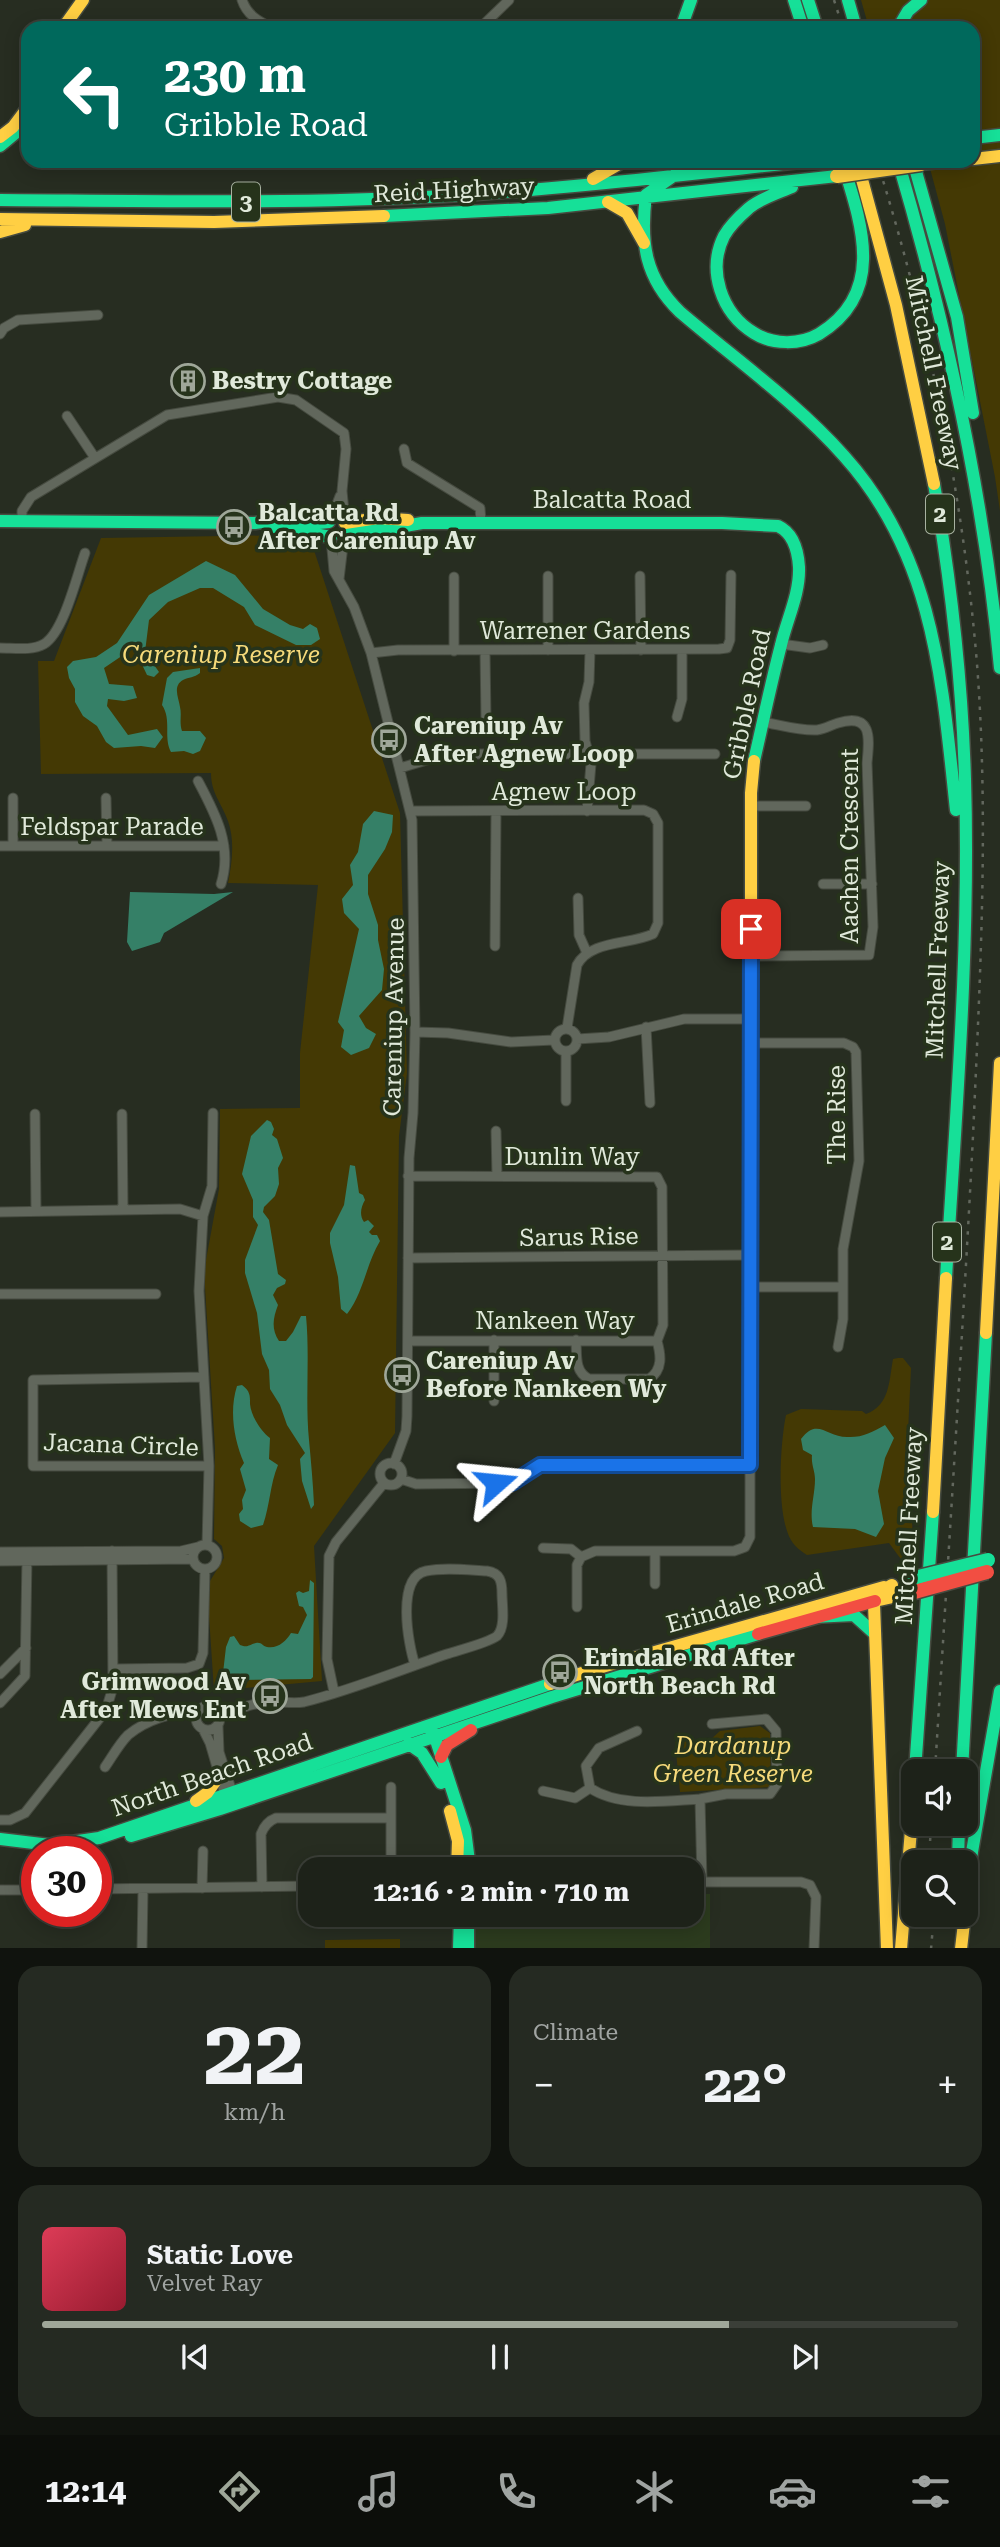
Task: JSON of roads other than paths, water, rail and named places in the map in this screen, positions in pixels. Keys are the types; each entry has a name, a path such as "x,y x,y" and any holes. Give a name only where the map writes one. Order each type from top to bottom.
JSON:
{"main road":[{"path":"68,21 83,0"},
{"path":"684,21 691,0"},
{"path":"794,0 801,21"},
{"path":"808,0 815,21"},
{"path":"848,0 854,21"},
{"path":"902,21 908,11 921,0"},
{"path":"0,137 21,116"},
{"path":"0,146 21,127"},
{"path":"980,158 1000,156"},
{"path":"585,183 615,168"},
{"name":"Reid Highway","path":"1,201 103,203 343,199 493,193 738,168"},
{"path":"811,180 748,209 723,235 717,255 715,278 725,307 741,324 769,339 799,341 826,332 849,309 859,288 864,258 862,233 844,168"},
{"name":"Mitchell Freeway","path":"859,168 883,250 930,454 952,599 964,744 960,1035 927,1623 916,1759"},
{"name":"Reid Highway","path":"0,219 214,222 416,216 548,208 646,195 811,180 883,168"},
{"name":"Mitchell Freeway","path":"900,168 935,286 980,492 989,551 1000,668"},
{"path":"919,168 952,294 970,377 980,492"},
{"path":"676,174 646,195 644,244 649,265 661,290 678,310 802,415 843,456 878,501 902,545 919,585 932,634 964,875"},
{"path":"602,200 620,205 627,211 635,232 644,244"},
{"path":"0,232 18,226 73,222"},
{"name":"Balcatta Road","path":"0,521 255,523 285,519 338,529 363,526 382,530 422,523 722,523 773,526 786,530 794,542"},
{"name":"Gribble Road","path":"750,1465 752,766 781,644 798,587 799,564 794,542"},
{"name":"2","path":"963,1759 1000,1063"},
{"name":"Erindale Road","path":"429,1731 487,1718 629,1672 875,1601 910,1586 995,1563"},
{"path":"887,1948 875,1601 880,1592 891,1585"},
{"name":"Erindale Road","path":"429,1731 588,1671 891,1585 910,1586"},
{"path":"813,1617 854,1615 875,1633"},
{"path":"972,1850 1000,1691"},
{"path":"441,1757 447,1745 455,1738 487,1718"},
{"path":"429,1731 441,1757 465,1830 468,1857"},
{"path":"429,1731 455,1828 458,1857"},
{"name":"North Beach Road","path":"0,1839 40,1845 80,1843 187,1807 231,1799 409,1744 429,1731"},
{"name":"North Beach Road","path":"112,1841 429,1731"},
{"path":"409,1744 422,1753 441,1783"},
{"path":"187,1807 206,1793 219,1776"},
{"path":"901,1948 910,1836"},
{"path":"0,1847 21,1850"},
{"path":"459,1948 460,1927"},
{"path":"468,1927 468,1948"},
{"path":"953,1948 954,1927"},
{"path":"961,1948 964,1927"}],"street":[{"path":"487,21 507,1"},
{"path":"244,5 260,21"},
{"path":"0,334 4,328 18,320 98,314"},
{"name":"Careniup Avenue","path":"95,458 167,415 278,397 296,400 344,433 346,449 338,529 339,579 354,607 371,653 411,811 415,1032 414,1101 408,1176 407,1423 394,1464"},
{"path":"22,521 22,510 31,497 95,458 67,416"},
{"path":"404,449 407,463 480,508 481,522"},
{"path":"0,648 33,648 45,643 55,633 85,553"},
{"name":"Warrener Gardens","path":"371,653 398,650 727,648 730,640 731,575"},
{"path":"548,576 548,650"},
{"path":"640,576 641,650"},
{"path":"454,577 454,651"},
{"path":"781,644 810,648 823,645"},
{"path":"587,811 591,780 584,725 590,650"},
{"path":"677,717 682,699 682,650"},
{"path":"485,651 486,720"},
{"name":"Aachen Crescent","path":"751,956 869,956 873,927 867,763 870,737 866,727 857,722 844,722 822,730 808,730 763,722"},
{"path":"400,768 447,754 715,754"},
{"path":"198,780 222,830 224,874 221,884"},
{"path":"13,798 13,846"},
{"path":"106,798 107,846"},
{"path":"751,806 806,806"},
{"name":"Agnew Loop","path":"411,811 644,810 653,814 658,823 658,923 653,934 640,940 587,953"},
{"path":"495,946 496,811"},
{"name":"Feldspar Parade","path":"0,846 224,846"},
{"path":"823,884 872,884"},
{"path":"567,1028 577,965 587,953 578,928 578,898"},
{"path":"577,1039 609,1037 684,1018 751,1019"},
{"path":"646,1027 650,1103"},
{"path":"567,1028 574,1032 577,1039 573,1049 566,1051 558,1048 554,1040 556,1033 567,1028"},
{"path":"415,1032 448,1033 511,1042 554,1040"},
{"name":"The Rise","path":"751,1043 840,1042 855,1050 859,1161 843,1249 842,1286"},
{"path":"566,1051 566,1101"},
{"path":"193,1559 202,1546 209,1466 199,1291 203,1216 212,1186 213,1113"},
{"path":"35,1114 36,1211"},
{"path":"122,1114 123,1209"},
{"path":"496,1131 497,1176"},
{"name":"Dunlin Way","path":"408,1176 657,1177 662,1187 663,1255"},
{"path":"0,1212 180,1209 203,1216"},
{"name":"Nankeen Way","path":"408,1341 657,1340 663,1325 663,1255"},
{"name":"Sarus Rise","path":"408,1258 750,1255"},
{"path":"750,1287 842,1286 843,1319 838,1347"},
{"path":"0,1294 156,1294"},
{"path":"494,1340 494,1401"},
{"path":"576,1340 577,1367 582,1375 589,1379 649,1379 656,1374 660,1366 657,1340"},
{"name":"Jacana Circle","path":"205,1377 33,1380 33,1466 209,1466"},
{"path":"387,1464 394,1464 401,1472 401,1479 392,1485 384,1483 380,1477 381,1469 387,1464"},
{"path":"401,1479 416,1484 512,1483 540,1465 750,1465 750,1537 745,1547 734,1551 596,1551 581,1557 577,1565 577,1608"},
{"path":"334,1692 327,1659 329,1556 336,1542 384,1483"},
{"path":"112,1556 181,1551 202,1546 214,1549 218,1556 216,1564 205,1569 197,1566 193,1559"},
{"path":"543,1548 571,1549 581,1557"},
{"path":"655,1551 655,1584"},
{"path":"0,1552 27,1556 193,1559"},
{"path":"0,1561 27,1556"},
{"path":"0,1703 25,1676 27,1556"},
{"path":"0,1820 10,1820 25,1813 106,1710 113,1687 114,1669 112,1556"},
{"path":"114,1669 187,1668 199,1664 203,1653 205,1569"},
{"path":"220,1714 267,1702 300,1703 415,1665 495,1637 501,1629 503,1615 500,1578 496,1573 427,1571 414,1578 408,1590 408,1642 415,1665"},
{"path":"0,1674 26,1648"},
{"path":"207,1705 220,1714 219,1752 231,1799 219,1776 210,1744 198,1725 196,1715 200,1708 207,1705"},
{"path":"105,1767 131,1733 172,1713 196,1715"},
{"path":"637,1731 599,1748 586,1766 590,1788 601,1795 646,1802 700,1799 726,1794 769,1794 777,1784 776,1731 766,1719 712,1724"},
{"path":"203,1729 211,1730 218,1726"},
{"path":"391,1787 391,1857"},
{"path":"543,1791 575,1798 590,1788"},
{"path":"700,1799 701,1857"},
{"path":"262,1887 261,1835 270,1821 276,1818 391,1818"},
{"path":"202,1888 203,1851"},
{"path":"704,1882 802,1882 812,1887 816,1897 814,1948"},
{"path":"112,1889 298,1886"},
{"path":"142,1948 144,1889"},
{"path":"0,1890 21,1890"}],"railway":[{"path":"834,0 841,21"},
{"path":"879,168 912,284 953,473 971,600 981,723 982,900 973,1136 936,1759"},
{"path":"930,1836 930,1850"},
{"path":"931,1948 933,1927"}],"place":[{"name":"Bestry Cottage","path":"188,381"},
{"name":"Balcatta Rd After Careniup Av","path":"234,527"},
{"name":"Careniup Av After Agnew Loop","path":"389,740"},
{"name":"Careniup Av Before Nankeen Wy","path":"402,1375"},
{"name":"Erindale Rd After North Beach Rd","path":"560,1672"},
{"name":"Grimwood Av After Mews Ent","path":"270,1696"}],"park label":[{"name":"Careniup Reserve","path":"221,655"},
{"name":"Dardanup Green Reserve","path":"733,1760"}]}
